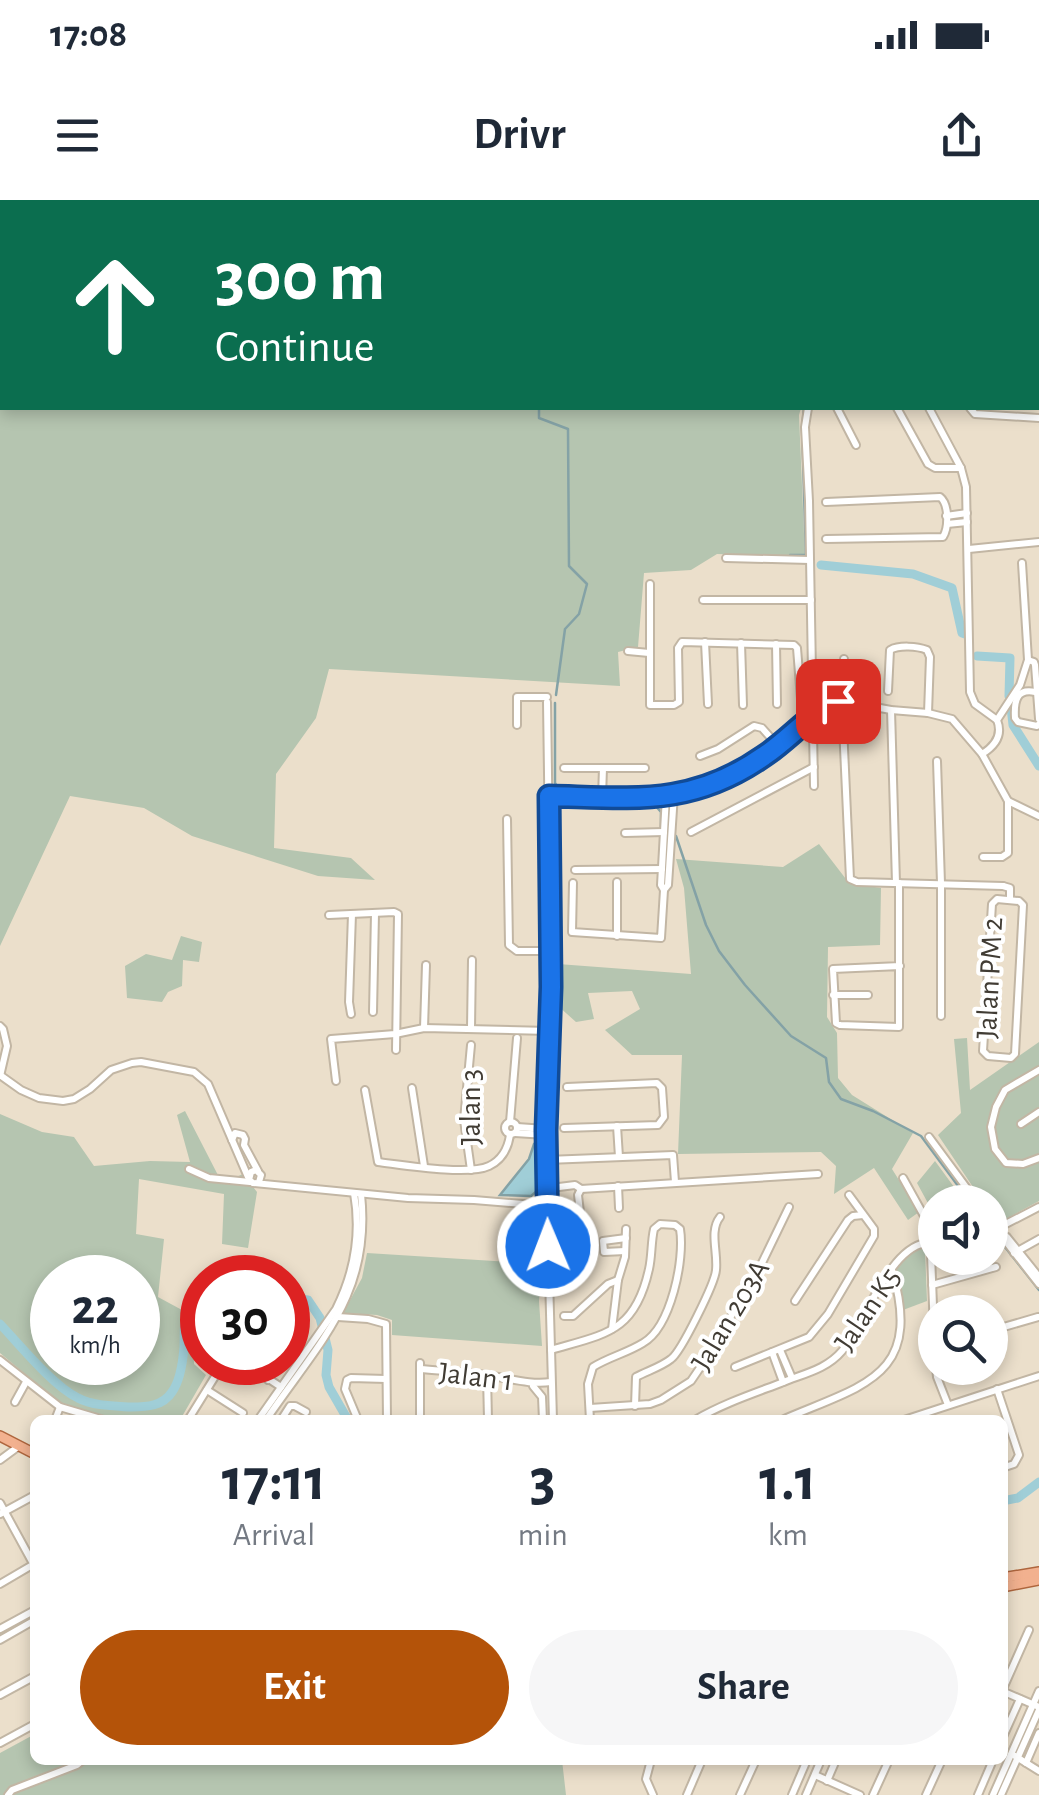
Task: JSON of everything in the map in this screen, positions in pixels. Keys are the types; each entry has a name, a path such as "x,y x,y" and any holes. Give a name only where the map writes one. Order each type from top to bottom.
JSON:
{"main road":[{"path":"0,1436 30,1452"},
{"path":"1008,1577 1039,1572"},
{"path":"1008,1586 1039,1580"}],"street":[{"path":"808,410 814,786"},
{"path":"838,410 856,446"},
{"path":"897,410 928,464 944,469 961,468"},
{"path":"930,410 961,468 966,486 970,692 975,704 997,720 1000,730 998,738 982,754"},
{"path":"994,412 1035,418"},
{"path":"826,502 937,497 944,500 946,520 943,537 826,539"},
{"path":"946,520 967,518"},
{"path":"969,549 1039,542"},
{"path":"726,558 810,560"},
{"path":"997,720 1020,686 1028,660 1022,564"},
{"path":"650,584 650,705 677,704 678,646 682,642 794,645 801,700 813,702"},
{"path":"702,600 811,600"},
{"path":"705,642 708,704"},
{"path":"741,643 743,705"},
{"path":"776,644 776,704"},
{"path":"888,691 890,650 927,650 928,713"},
{"path":"628,652 650,652"},
{"path":"842,701 844,659"},
{"path":"1028,660 1035,665 1039,722 1037,726 1018,722 1014,718 1016,698 1028,690 1036,692"},
{"path":"517,725 518,697 547,700 551,952 546,1132 553,1415"},
{"path":"549,796 652,798 720,782 753,764 814,715 842,701 952,719 982,754 1008,801 1008,853 1002,857 983,856"},
{"path":"892,710 900,966 899,1027 836,1023 832,972 837,968 900,966"},
{"path":"700,756 752,726 762,728 778,746"},
{"name":"Jalan PM 2","path":"843,726 849,876 857,882 1003,886 1010,888 1007,900"},
{"path":"938,762 941,1016"},
{"path":"691,832 814,767"},
{"path":"564,768 645,768"},
{"path":"602,768 602,797"},
{"path":"664,890 664,832 670,795"},
{"path":"573,883 572,932 660,938 664,890 668,885 670,795"},
{"path":"1008,801 1039,816"},
{"path":"507,819 509,944 517,951 551,952"},
{"path":"626,833 664,832"},
{"path":"576,870 662,869"},
{"path":"617,882 618,936"},
{"name":"Jalan PM 2","path":"1007,900 1022,903 1014,1057 984,1054 994,901 1007,900"},
{"path":"330,914 394,912 398,916 396,1050"},
{"path":"373,1012 375,913"},
{"path":"351,1014 352,914"},
{"path":"470,1028 472,960"},
{"path":"424,1028 426,965"},
{"path":"833,994 868,995"},
{"path":"396,1022 424,1028 549,1031"},
{"path":"0,1026 6,1046 0,1076 39,1098 74,1099 112,1070 132,1063 183,1068 201,1076 226,1125 261,1179 253,1180"},
{"path":"336,1081 331,1039 424,1028"},
{"path":"366,1090 378,1162 472,1170 488,1166 507,1149 513,1129 517,1038"},
{"name":"Jalan 3","path":"472,1045 464,1120 472,1170"},
{"path":"1039,1070 1006,1090 991,1127 995,1148 1006,1163 1023,1164 1039,1158"},
{"path":"564,1128 658,1125 664,1117 662,1088 657,1083 566,1087"},
{"path":"412,1088 424,1167"},
{"path":"1020,1124 1039,1112"},
{"path":"617,1126 618,1157"},
{"path":"513,1129 546,1132"},
{"path":"929,1137 964,1185"},
{"path":"239,1141 253,1180"},
{"path":"547,1160 673,1155 674,1182"},
{"path":"189,1169 208,1178 253,1180 294,1188 547,1206"},
{"path":"559,1187 575,1185 581,1190 818,1174"},
{"path":"903,1178 918,1206"},
{"path":"618,1186 619,1208"},
{"path":"580,1212 581,1190"},
{"path":"265,1415 338,1317 350,1294 359,1266 364,1223 357,1193"},
{"path":"326,1330 350,1276 357,1193"},
{"path":"736,1367 809,1337 828,1314 872,1244 874,1229 849,1195"},
{"name":"Jalan 203A","path":"590,1408 650,1404 690,1382 727,1328 790,1206"},
{"path":"1008,1226 1039,1207"},
{"path":"635,1406 636,1377 674,1358 690,1332 716,1273 715,1231 720,1216"},
{"path":"795,1301 848,1220 864,1216"},
{"path":"551,1350 591,1340 627,1319 650,1268 654,1229 660,1224 680,1229 682,1244 675,1288 666,1313 646,1342 594,1367 588,1384 590,1415"},
{"path":"612,1330 626,1229"},
{"path":"624,1250 604,1252 603,1241 626,1238"},
{"path":"1008,1239 1038,1281"},
{"path":"1015,1252 1039,1239"},
{"name":"Jalan K5","path":"704,1415 817,1370 839,1355 891,1269 918,1245"},
{"path":"794,1415 871,1382 886,1367 896,1349 899,1321 891,1269"},
{"path":"932,1275 932,1295"},
{"path":"932,1285 968,1275"},
{"path":"564,1316 572,1316 608,1284 618,1280"},
{"path":"338,1317 368,1318 386,1324 387,1415"},
{"path":"1008,1326 1038,1317"},
{"path":"776,1351 792,1378"},
{"path":"776,1351 783,1382"},
{"path":"0,1360 60,1408 86,1415"},
{"name":"Jalan 1","path":"420,1415 420,1366 532,1385"},
{"path":"488,1375 488,1415"},
{"path":"919,1415 1039,1376"},
{"path":"356,1415 345,1389 347,1380 386,1380"},
{"path":"15,1402 26,1382"},
{"path":"532,1385 551,1382"},
{"path":"191,1415 210,1385"},
{"path":"276,1385 283,1389"},
{"path":"532,1385 542,1397 543,1415"},
{"path":"940,1385 948,1405"},
{"path":"997,1389 1003,1415"},
{"path":"207,1390 243,1413"},
{"path":"284,1415 290,1406 306,1412"},
{"path":"57,1415 60,1408"},
{"path":"1008,1429 1019,1455 1008,1466"},
{"path":"0,1460 19,1446"},
{"path":"2,1513 30,1499"},
{"path":"0,1503 2,1513 30,1558"},
{"path":"26,1550 30,1548"},
{"path":"0,1584 30,1568"},
{"path":"0,1628 30,1613"},
{"path":"0,1640 30,1623"},
{"path":"1008,1677 1029,1630"},
{"path":"0,1695 30,1679"},
{"path":"1001,1795 1014,1756 1036,1723 1039,1691"},
{"path":"1008,1694 1037,1707"},
{"path":"1008,1725 1020,1699"},
{"path":"993,1795 1037,1707"},
{"path":"0,1743 30,1727"},
{"path":"1026,1763 1039,1733"},
{"path":"1014,1756 1039,1771"},
{"path":"8,1795 77,1765"},
{"path":"650,1765 646,1779 654,1795"},
{"path":"687,1795 700,1765"},
{"path":"740,1795 754,1765"},
{"path":"792,1795 805,1765"},
{"path":"806,1795 820,1765"},
{"path":"828,1781 834,1765"},
{"path":"873,1795 887,1765"},
{"path":"926,1795 940,1765"},
{"path":"978,1795 991,1765"},
{"path":"815,1775 844,1792 860,1795"}],"green space":[{"path":"0,410 800,410 805,557 717,554 691,570 644,573 638,647 618,652 620,686 329,669 316,718 276,774 274,848 351,858 375,880 318,876 192,836 144,808 70,796 0,946"},
{"path":"819,844 849,883 881,888 880,945 828,947 827,1017 837,1033 838,1078 852,1095 913,1133 892,1169 918,1210 908,1220 874,1168 834,1194 836,1166 821,1152 678,1154 682,1055 632,1055 605,1030 640,1009 632,991 588,993 594,1019 576,1022 557,1005 558,964 691,974 684,888 676,859 783,867"},
{"path":"181,936 202,942 199,962 183,960 182,986 168,992 162,1002 127,998 125,966 146,954 172,960"},
{"path":"967,1038 970,1090 1039,1042 1039,1201 1008,1218 1008,1185 972,1185 938,1135 961,1113 954,1039"},
{"path":"185,1111 222,1183 243,1174 257,1192 248,1248 222,1244 224,1194 139,1179 136,1234 164,1239 160,1278 160,1255 30,1255 30,1378 0,1353 0,1114 42,1132 74,1137 94,1166 190,1162 177,1115"},
{"path":"935,1161 953,1185 918,1185"},
{"path":"918,1248 918,1275 926,1275 927,1295 918,1295 918,1304 903,1310 894,1270"},
{"path":"367,1253 542,1264 542,1346 392,1335 392,1320 343,1313 362,1278"},
{"path":"160,1298 180,1309 180,1385 200,1385 183,1415 102,1415 60,1403 38,1385 160,1385"},
{"path":"30,1737 30,1765 563,1765 566,1795 0,1795 0,1753"}],"water":[{"path":"534,1144 540,1144 537,1191 531,1196 500,1195 529,1159"}],"waterway":[{"path":"539,410 539,418 568,429 569,566 587,584 579,614 565,629 556,695"},
{"path":"790,555 806,555 804,410"},
{"path":"821,565 913,574 952,588 962,633 968,635"},
{"path":"977,656 1010,658 1009,696"},
{"path":"555,703 555,783 561,793 599,794"},
{"path":"1011,707 1013,725 1039,766"},
{"path":"599,801 612,801"},
{"path":"625,801 652,802 661,812 661,828"},
{"path":"676,836 706,925 719,951 745,985 791,1036 826,1058 829,1082 841,1099 921,1136 957,1185"},
{"path":"1008,1251 1039,1290"},
{"path":"310,1303 320,1318 328,1350 329,1387 345,1415"},
{"path":"0,1324 48,1375 68,1392 90,1403 154,1405 168,1397 180,1372"},
{"path":"1008,1500 1018,1498 1039,1482"}],"route":[{"path":"548,1246 549,796 652,798 713,785 767,754 814,715 838,701"}]}
